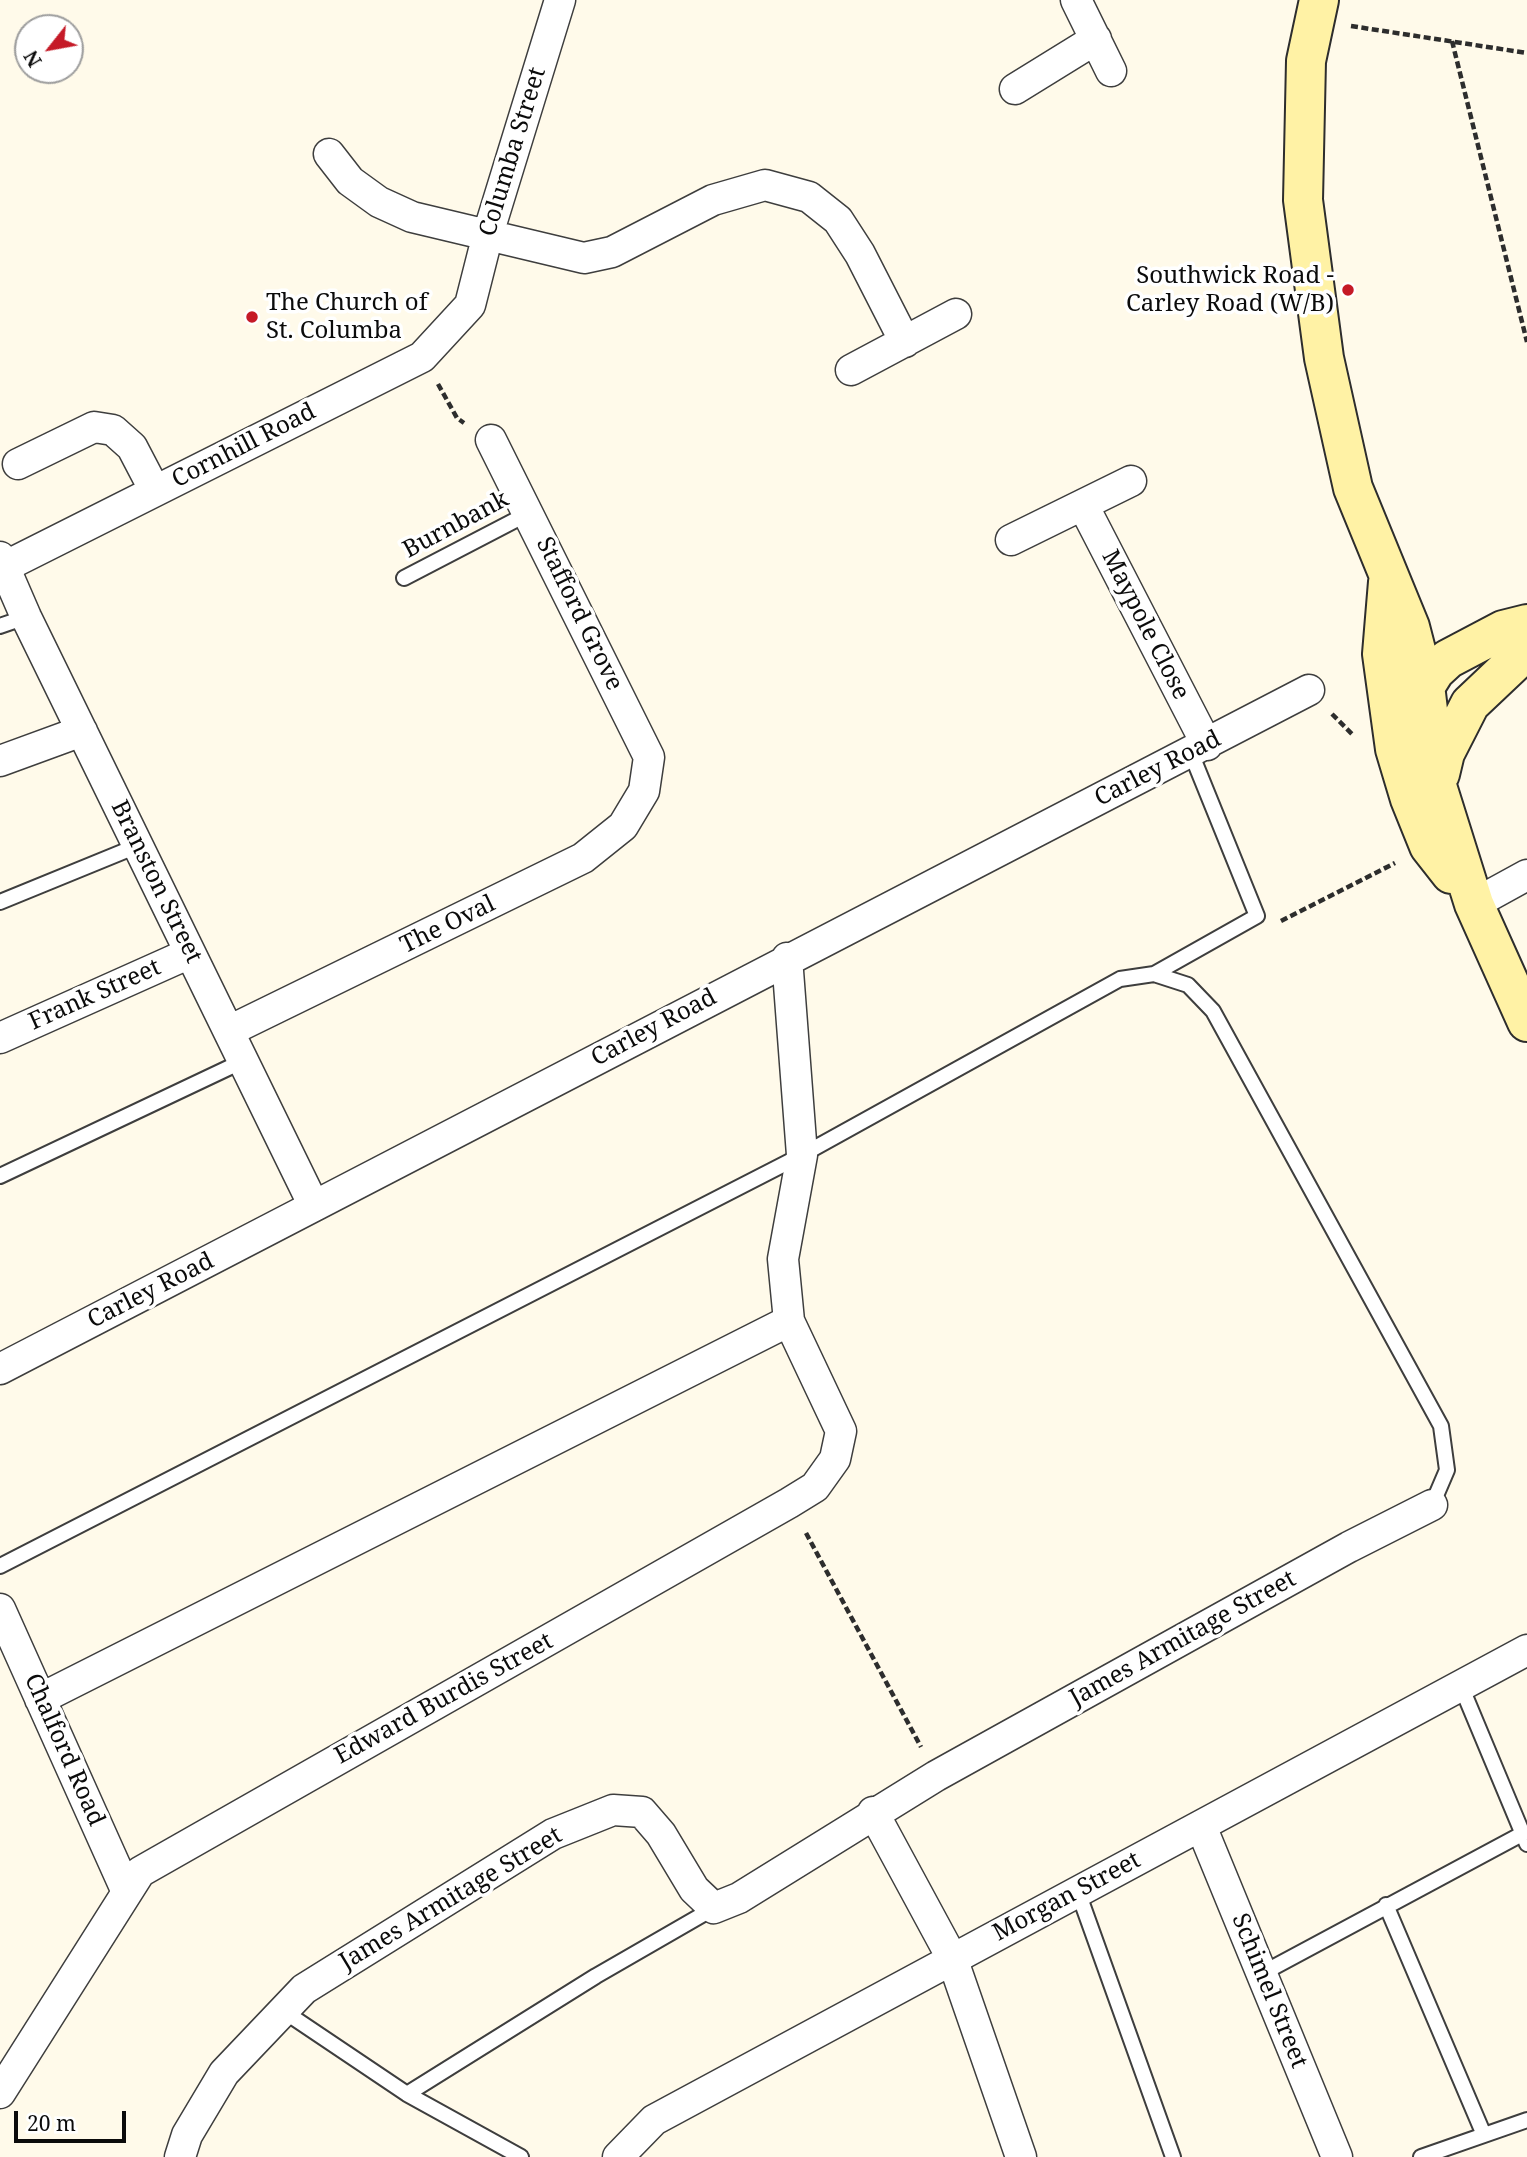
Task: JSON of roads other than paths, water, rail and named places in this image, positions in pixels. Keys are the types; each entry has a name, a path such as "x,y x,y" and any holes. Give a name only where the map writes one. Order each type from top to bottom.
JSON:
{"street":[{"name":"Columba Street","path":"470,306 488,234 559,0"},
{"path":"1076,0 1111,71"},
{"path":"1319,0 1306,61 1303,200 1324,358 1353,488 1410,627 1425,685 1437,786 1474,904 1527,1022"},
{"path":"1015,89 1096,39"},
{"path":"329,154 350,181 379,202 412,217 584,258 612,252 713,200 765,185 809,197 838,220 860,254 905,342"},
{"name":"Cornhill Road","path":"2,562 155,491 422,357 470,306"},
{"path":"852,370 956,314"},
{"path":"18,464 93,427 113,430 132,447 155,491"},
{"name":"Stafford Grove","path":"491,440 649,757 644,791"},
{"path":"1012,540 1131,481"},
{"name":"Maypole Close","path":"1083,505 1199,749"},
{"name":"Branston Street","path":"2,562 13,622 82,731 314,1206"},
{"path":"1388,576 1382,654 1395,749 1410,799 1429,846 1474,904"},
{"path":"1395,749 1404,720 1425,685 1448,659 1503,630 1527,624"},
{"path":"1437,786 1445,753 1471,704 1527,649"},
{"name":"Carley Road","path":"0,1369 787,958 1199,749 1309,690"},
{"path":"0,761 82,731"},
{"name":"The Oval","path":"229,1031 583,858 623,826 644,791"},
{"path":"1474,904 1527,875"},
{"name":"Frank Street","path":"0,1038 190,953"},
{"name":"Edward Burdis Street","path":"0,2093 140,1872 789,1503 815,1487 829,1469 835,1459 841,1431 789,1321 783,1259 802,1155 787,958"},
{"path":"40,1699 789,1321"},
{"name":"James Armitage Street","path":"180,2157 187,2135 224,2073 303,1989 553,1834 613,1810 642,1812 661,1834 694,1889 714,1908 739,1898 873,1812 936,1776 1349,1547 1432,1505"},
{"name":"Chalford Road","path":"0,1609 127,1892"},
{"name":"Morgan Street","path":"618,2157 654,2120 1527,1650"},
{"path":"873,1812 951,1958 1021,2157"},
{"name":"Schimel Street","path":"1201,1826 1337,2157"}],"lane":[{"name":"Burnbank","path":"404,578 529,513"},
{"path":"0,1566 802,1155 1120,979 1154,974 1257,916 1199,749"},
{"path":"0,902 137,846"},
{"path":"1154,974 1188,985 1213,1011 1441,1426 1447,1470 1432,1505"},
{"path":"0,1176 243,1061"},
{"path":"1261,1974 1386,1906 1525,1839 1461,1686"},
{"path":"1078,1892 1173,2157"},
{"path":"1386,1906 1484,2135"},
{"path":"407,2094 596,1976 714,1908"},
{"path":"282,2010 407,2094 521,2157"},
{"path":"1421,2157 1527,2120"}],"place":[{"name":"Southwick Road - Carley Road (W/B)","path":"1348,290"},
{"name":"The Church of St. Columba","path":"252,317"}]}
